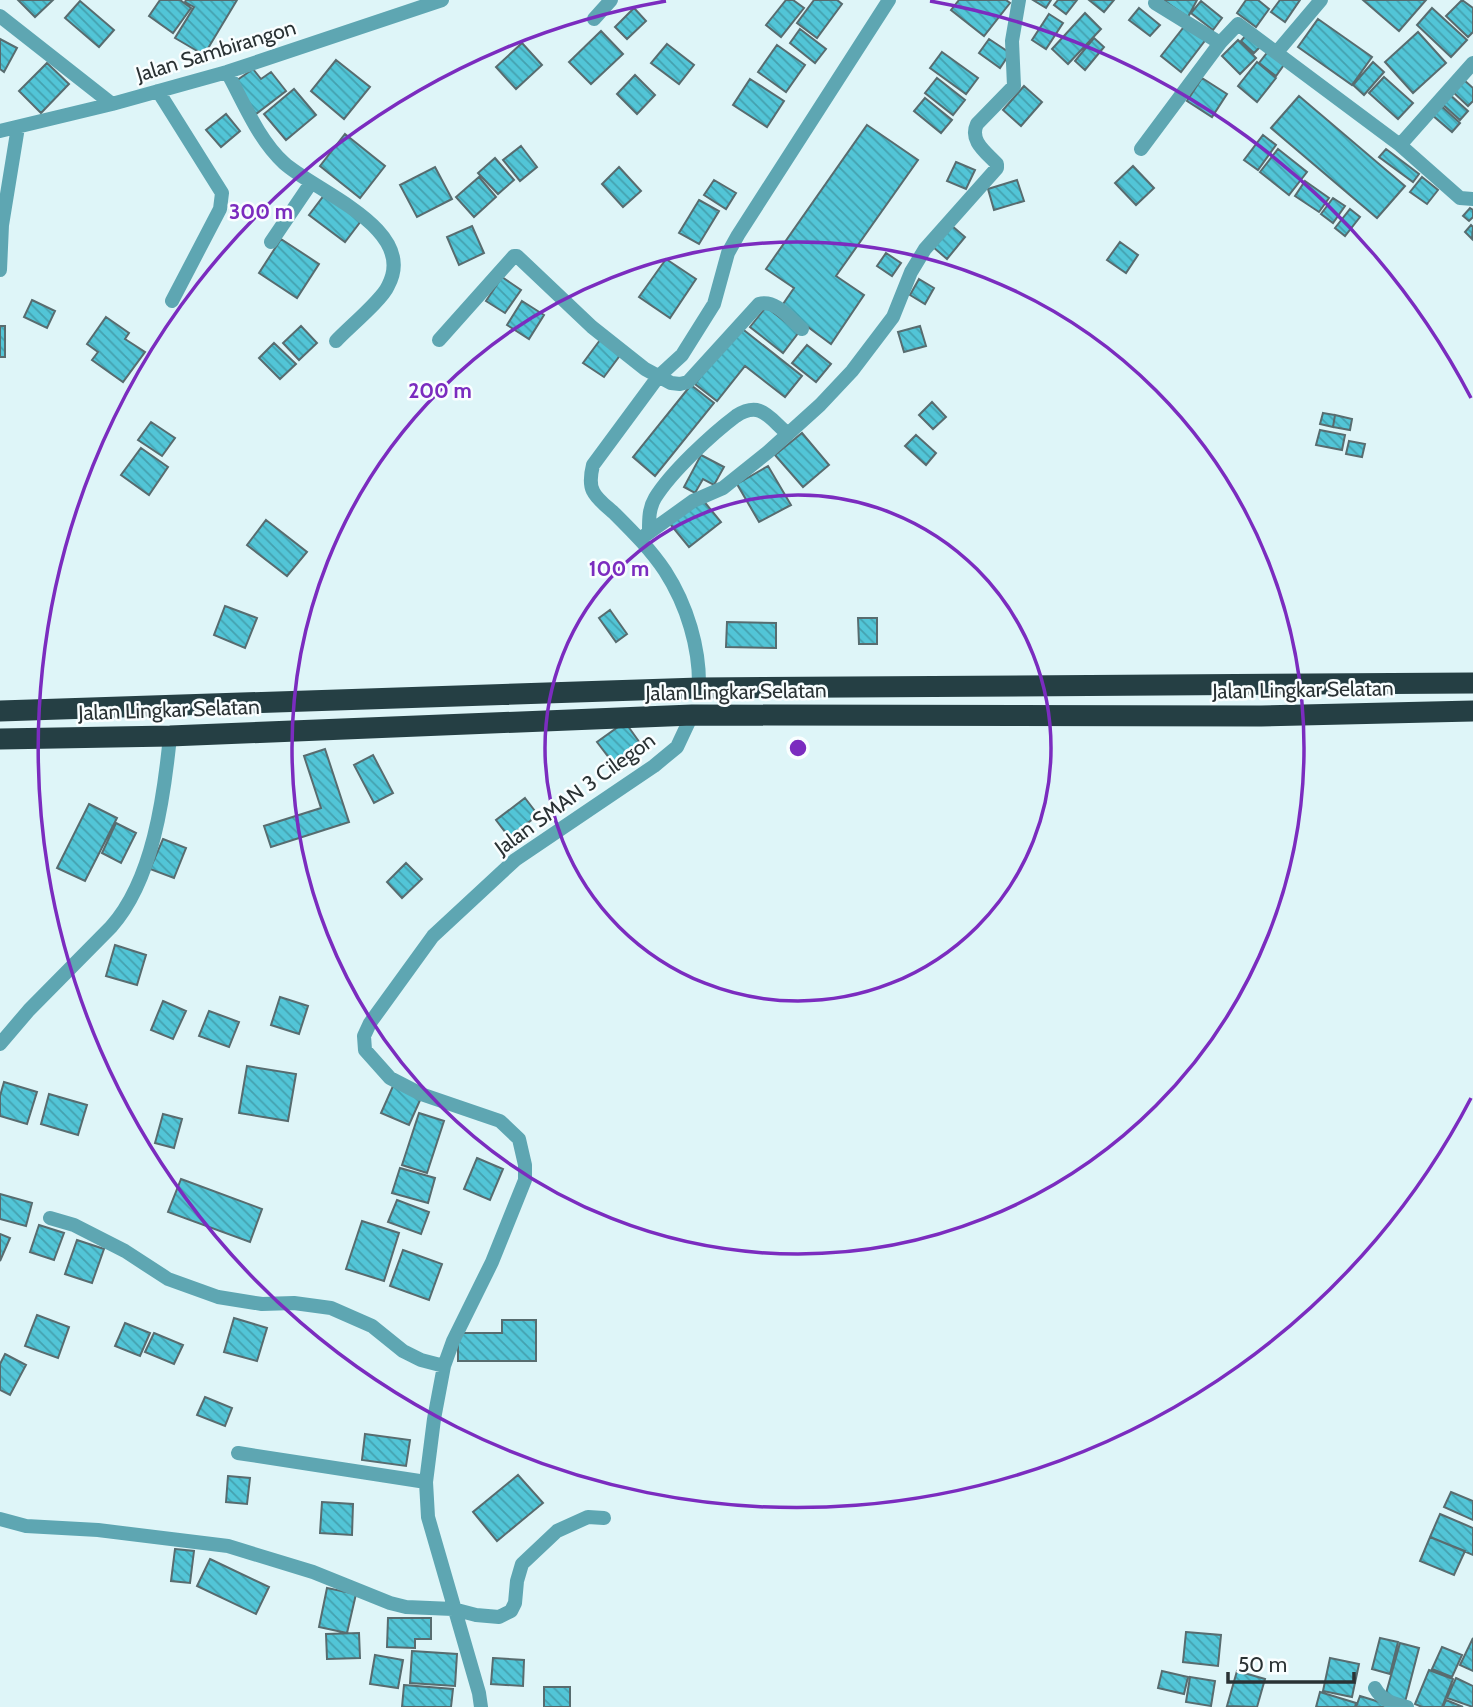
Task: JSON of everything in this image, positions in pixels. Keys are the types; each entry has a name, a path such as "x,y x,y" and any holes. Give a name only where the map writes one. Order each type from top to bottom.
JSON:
{"highway":[{"name":"Jalan Lingkar Selatan","path":"0,711 699,688 1473,683"},
{"path":"692,715 699,688"},
{"name":"Jalan Lingkar Selatan","path":"0,739 170,736 692,715 1261,716 1473,711"}],"street":[{"name":"Jalan Sambirangon","path":"0,131 227,72 442,0"},
{"path":"594,19 611,0"},
{"path":"699,688 699,664 687,618 666,572 644,534 593,493 591,473 598,456 658,377 682,355 714,304 728,253 738,235 889,0"},
{"path":"644,534 693,501 723,488 768,452 820,405 871,348 893,317 911,272 925,249 997,168 997,164 977,142 974,133 977,124 1014,86 1012,41 1019,0"},
{"path":"1157,0 1155,3 1220,43"},
{"path":"1277,52 1321,0"},
{"path":"0,16 112,104"},
{"path":"1141,149 1220,43 1238,24 1400,145 1460,198 1473,200"},
{"path":"1400,145 1473,62"},
{"path":"227,72 267,145 295,173 367,218 382,236 394,260 388,288 336,341"},
{"path":"158,91 222,193 220,209 172,301"},
{"path":"0,270 2,225 19,127"},
{"path":"271,242 311,183"},
{"path":"439,340 510,257 517,257 603,336 658,377 671,383 688,382 759,304 767,302 774,305 802,329"},
{"path":"644,534 655,499 670,479 736,416 747,409 761,410 788,434"},
{"name":"Jalan SMAN 3 Cilegon","path":"481,1707 428,1517 426,1482 444,1366 453,1341 492,1262 525,1180 526,1164 519,1139 499,1121 421,1094 390,1078 365,1050 364,1036 370,1023 433,936 515,860 654,766 677,747 692,715"},
{"path":"0,1044 29,1010 123,914 135,891 155,829 170,736"},
{"path":"50,1218 74,1225 125,1251 168,1279 218,1297 240,1301 262,1304 294,1303 331,1308 372,1325 403,1351 421,1360 444,1366"},
{"path":"238,1453 426,1482"},
{"path":"0,1519 26,1526 98,1530 228,1546 313,1572 390,1603 499,1617 511,1611 515,1603 522,1564 557,1531 588,1517 604,1518"},
{"path":"1376,1688 1380,1696 1393,1704 1408,1707"}],"building":[{"path":"18,0 53,0 35,17"},
{"path":"160,0 180,0 191,8 173,33 149,16"},
{"path":"237,0 204,55 175,38 194,7 185,2"},
{"path":"786,0 793,0 804,8 781,37 766,25"},
{"path":"814,0 837,0 842,4 817,38 797,23"},
{"path":"959,0 1006,0 1010,3 984,36 951,10"},
{"path":"1033,0 1051,0 1046,8"},
{"path":"1058,0 1077,0 1066,14 1054,5"},
{"path":"1089,0 1114,0 1104,12"},
{"path":"1163,0 1197,0 1188,17"},
{"path":"1246,0 1258,0 1269,9 1256,27 1237,13"},
{"path":"1280,0 1300,0 1285,22 1271,12"},
{"path":"1363,0 1426,0 1399,31"},
{"path":"1462,0 1473,8 1473,32 1468,37 1446,16"},
{"path":"80,1 114,30 99,47 65,18"},
{"path":"1201,1 1222,18 1213,30 1191,13"},
{"path":"634,8 646,21 627,39 615,27"},
{"path":"1139,8 1160,25 1150,36 1129,20"},
{"path":"1432,8 1467,40 1451,57 1417,25"},
{"path":"1085,13 1101,29 1068,64 1052,49"},
{"path":"1049,14 1063,23 1046,49 1032,40"},
{"path":"1318,19 1372,57 1352,85 1298,47"},
{"path":"1187,23 1207,38 1181,72 1161,56"},
{"path":"800,29 826,49 815,63 790,43"},
{"path":"601,31 623,54 591,84 569,62"},
{"path":"1418,32 1446,63 1413,93 1385,62"},
{"path":"1248,33 1262,45 1254,53 1241,41"},
{"path":"1094,38 1104,47 1085,70 1075,61"},
{"path":"0,39 17,48 4,72 0,69"},
{"path":"989,39 1010,53 1000,68 979,53"},
{"path":"1238,40 1256,58 1240,74 1222,56"},
{"path":"522,43 542,65 516,89 496,67"},
{"path":"667,44 694,65 679,84 651,63"},
{"path":"777,45 805,65 786,92 758,72"},
{"path":"1270,49 1286,62 1276,76 1259,63"},
{"path":"942,52 978,78 966,94 930,68"},
{"path":"336,60 370,87 344,119 311,91"},
{"path":"1257,62 1276,78 1257,102 1238,86"},
{"path":"1373,62 1384,72 1364,95 1353,85"},
{"path":"47,63 69,84 41,113 19,91"},
{"path":"253,69 261,79 271,72 286,91 256,114 233,83"},
{"path":"635,75 655,95 637,114 617,94"},
{"path":"1384,77 1413,103 1398,119 1369,93"},
{"path":"937,78 965,100 953,115 925,93"},
{"path":"1202,78 1227,94 1212,117 1187,101"},
{"path":"750,79 784,101 767,127 733,105"},
{"path":"1464,80 1473,88 1473,101 1468,106 1453,92"},
{"path":"1024,86 1042,102 1021,126 1003,110"},
{"path":"294,89 316,115 286,140 264,114"},
{"path":"1448,93 1468,111 1460,120 1440,102"},
{"path":"1299,96 1405,186 1377,218 1271,128"},
{"path":"925,98 952,120 941,133 914,111"},
{"path":"1439,104 1460,123 1452,132 1431,114"},
{"path":"226,114 240,131 221,147 206,130"},
{"path":"867,125 918,160 836,276 864,295 831,344 781,307 794,288 766,269"},
{"path":"345,134 385,166 360,198 320,166"},
{"path":"1263,135 1276,145 1258,170 1244,160"},
{"path":"521,146 537,167 520,181 503,160"},
{"path":"1278,149 1307,172 1289,195 1260,172"},
{"path":"1386,149 1419,174 1413,182 1379,157"},
{"path":"495,158 514,180 498,194 478,173"},
{"path":"956,162 975,170 966,189 947,181"},
{"path":"1133,166 1154,188 1136,205 1115,183"},
{"path":"435,167 452,199 417,217 400,185"},
{"path":"619,167 641,191 623,207 602,184"},
{"path":"479,177 496,197 474,217 456,197"},
{"path":"1422,177 1438,190 1427,204 1410,192"},
{"path":"714,180 736,193 726,209 704,195"},
{"path":"1017,180 1024,201 994,210 988,189"},
{"path":"1305,181 1329,198 1319,212 1295,196"},
{"path":"325,194 361,221 345,242 309,215"},
{"path":"1333,198 1345,206 1333,223 1321,214"},
{"path":"699,200 719,211 699,244 679,233"},
{"path":"1470,208 1473,210 1473,217 1469,221 1463,216"},
{"path":"1350,209 1360,217 1345,236 1335,228"},
{"path":"951,225 965,237 947,259 933,247"},
{"path":"1471,225 1473,227 1472,239 1465,232"},
{"path":"472,226 484,253 459,265 447,237"},
{"path":"281,239 319,264 297,298 259,273"},
{"path":"1120,242 1138,255 1126,273 1107,260"},
{"path":"886,253 901,263 892,276 877,266"},
{"path":"666,259 696,279 670,318 639,297"},
{"path":"502,277 521,290 505,313 486,301"},
{"path":"919,279 934,288 925,304 910,295"},
{"path":"32,300 55,311 47,328 24,317"},
{"path":"522,301 544,315 529,339 507,325"},
{"path":"766,307 799,332 783,353 750,327"},
{"path":"106,317 129,333 125,339 145,352 123,382 92,360 98,352 87,344"},
{"path":"0,326 5,326 5,357 0,357"},
{"path":"301,326 317,343 299,360 283,343"},
{"path":"920,326 926,346 904,352 898,332"},
{"path":"740,327 802,376 785,397 745,366 717,401 695,384"},
{"path":"600,340 621,354 604,377 583,363"},
{"path":"274,343 296,364 280,379 259,358"},
{"path":"807,345 831,364 816,382 792,363"},
{"path":"691,385 714,403 655,476 633,457"},
{"path":"932,402 946,417 933,429 919,415"},
{"path":"1323,413 1335,415 1333,427 1320,424"},
{"path":"1335,415 1352,419 1350,430 1333,427"},
{"path":"151,422 175,438 162,456 138,440"},
{"path":"1320,430 1345,435 1342,450 1316,445"},
{"path":"802,433 829,465 803,487 775,455"},
{"path":"916,435 936,453 926,465 905,446"},
{"path":"1349,441 1365,444 1362,457 1346,454"},
{"path":"141,448 168,467 149,495 121,475"},
{"path":"701,455 724,467 714,485 703,479 695,493 684,487"},
{"path":"768,466 791,505 759,522 737,484"},
{"path":"702,499 721,522 689,547 670,524"},
{"path":"266,520 307,552 287,576 247,545"},
{"path":"225,606 257,618 245,648 214,635"},
{"path":"610,610 627,634 616,642 599,618"},
{"path":"858,618 877,618 877,644 859,644"},
{"path":"727,622 776,623 776,648 726,647"},
{"path":"625,722 640,743 613,763 597,742"},
{"path":"325,749 349,822 271,847 264,826 321,808 304,756"},
{"path":"373,755 393,793 374,803 354,765"},
{"path":"525,798 538,815 509,837 496,820"},
{"path":"89,804 117,818 85,881 57,868"},
{"path":"116,823 136,833 121,863 102,853"},
{"path":"163,839 186,848 174,878 150,869"},
{"path":"406,863 422,879 402,898 387,882"},
{"path":"115,945 146,955 137,985 106,976"},
{"path":"280,997 308,1006 299,1034 271,1025"},
{"path":"163,1001 186,1011 173,1039 151,1030"},
{"path":"209,1011 239,1022 229,1047 199,1036"},
{"path":"247,1066 296,1074 288,1121 239,1113"},
{"path":"4,1082 37,1092 27,1124 0,1116 0,1096"},
{"path":"393,1086 421,1098 409,1125 381,1113"},
{"path":"49,1094 87,1105 78,1135 41,1124"},
{"path":"419,1113 444,1121 427,1173 402,1165"},
{"path":"163,1114 182,1119 174,1148 155,1143"},
{"path":"477,1158 503,1169 490,1200 464,1189"},
{"path":"400,1168 435,1178 428,1203 392,1193"},
{"path":"181,1179 262,1209 250,1242 168,1212"},
{"path":"0,1194 32,1203 26,1226 0,1219"},
{"path":"397,1200 429,1212 421,1234 388,1222"},
{"path":"362,1221 399,1233 384,1281 346,1269"},
{"path":"39,1225 64,1233 54,1260 30,1252"},
{"path":"0,1234 10,1238 0,1261"},
{"path":"77,1240 104,1249 92,1283 65,1274"},
{"path":"403,1250 442,1264 429,1300 390,1286"},
{"path":"37,1315 69,1327 58,1358 25,1346"},
{"path":"234,1318 267,1328 257,1361 224,1352"},
{"path":"502,1320 536,1320 536,1361 458,1361 458,1333 502,1333"},
{"path":"125,1323 150,1333 140,1356 115,1346"},
{"path":"154,1333 183,1345 174,1364 145,1352"},
{"path":"5,1354 26,1365 10,1395 0,1390 0,1364"},
{"path":"205,1397 232,1408 225,1426 197,1415"},
{"path":"365,1434 410,1440 406,1466 362,1460"},
{"path":"518,1475 543,1503 497,1541 473,1512"},
{"path":"228,1476 250,1478 247,1504 226,1502"},
{"path":"1451,1492 1473,1501 1473,1520 1444,1507"},
{"path":"322,1502 353,1504 352,1535 320,1533"},
{"path":"1440,1514 1473,1528 1473,1555 1430,1537"},
{"path":"1430,1537 1465,1551 1454,1575 1420,1561"},
{"path":"175,1549 194,1551 190,1583 171,1581"},
{"path":"210,1559 269,1587 256,1614 197,1586"},
{"path":"327,1588 356,1594 347,1633 319,1627"},
{"path":"388,1618 431,1618 431,1639 415,1639 415,1648 387,1647"},
{"path":"1186,1632 1221,1635 1218,1666 1183,1662"},
{"path":"359,1633 360,1658 327,1659 326,1634"},
{"path":"1380,1638 1398,1642 1390,1674 1372,1669"},
{"path":"1473,1638 1473,1671 1460,1665"},
{"path":"1400,1643 1419,1648 1405,1702 1385,1697"},
{"path":"1442,1647 1462,1655 1452,1677 1432,1669"},
{"path":"412,1651 457,1654 455,1686 410,1683"},
{"path":"375,1655 403,1660 398,1688 370,1684"},
{"path":"493,1658 524,1660 523,1686 491,1684"},
{"path":"1330,1658 1359,1664 1352,1697 1323,1691"},
{"path":"1429,1670 1453,1679 1442,1707 1422,1707 1415,1704"},
{"path":"1162,1671 1188,1677 1184,1694 1158,1688"},
{"path":"1237,1671 1265,1679 1257,1707 1227,1706"},
{"path":"1190,1677 1215,1681 1211,1706 1186,1702"},
{"path":"1456,1678 1473,1686 1473,1707 1447,1698"},
{"path":"404,1685 453,1689 451,1707 402,1707"},
{"path":"544,1687 570,1687 570,1707 544,1707"},
{"path":"1320,1692 1356,1703 1355,1707 1316,1707"},
{"path":"1360,1696 1386,1704 1385,1707 1356,1707"},
{"path":"1446,1700 1463,1707 1443,1707"}]}
